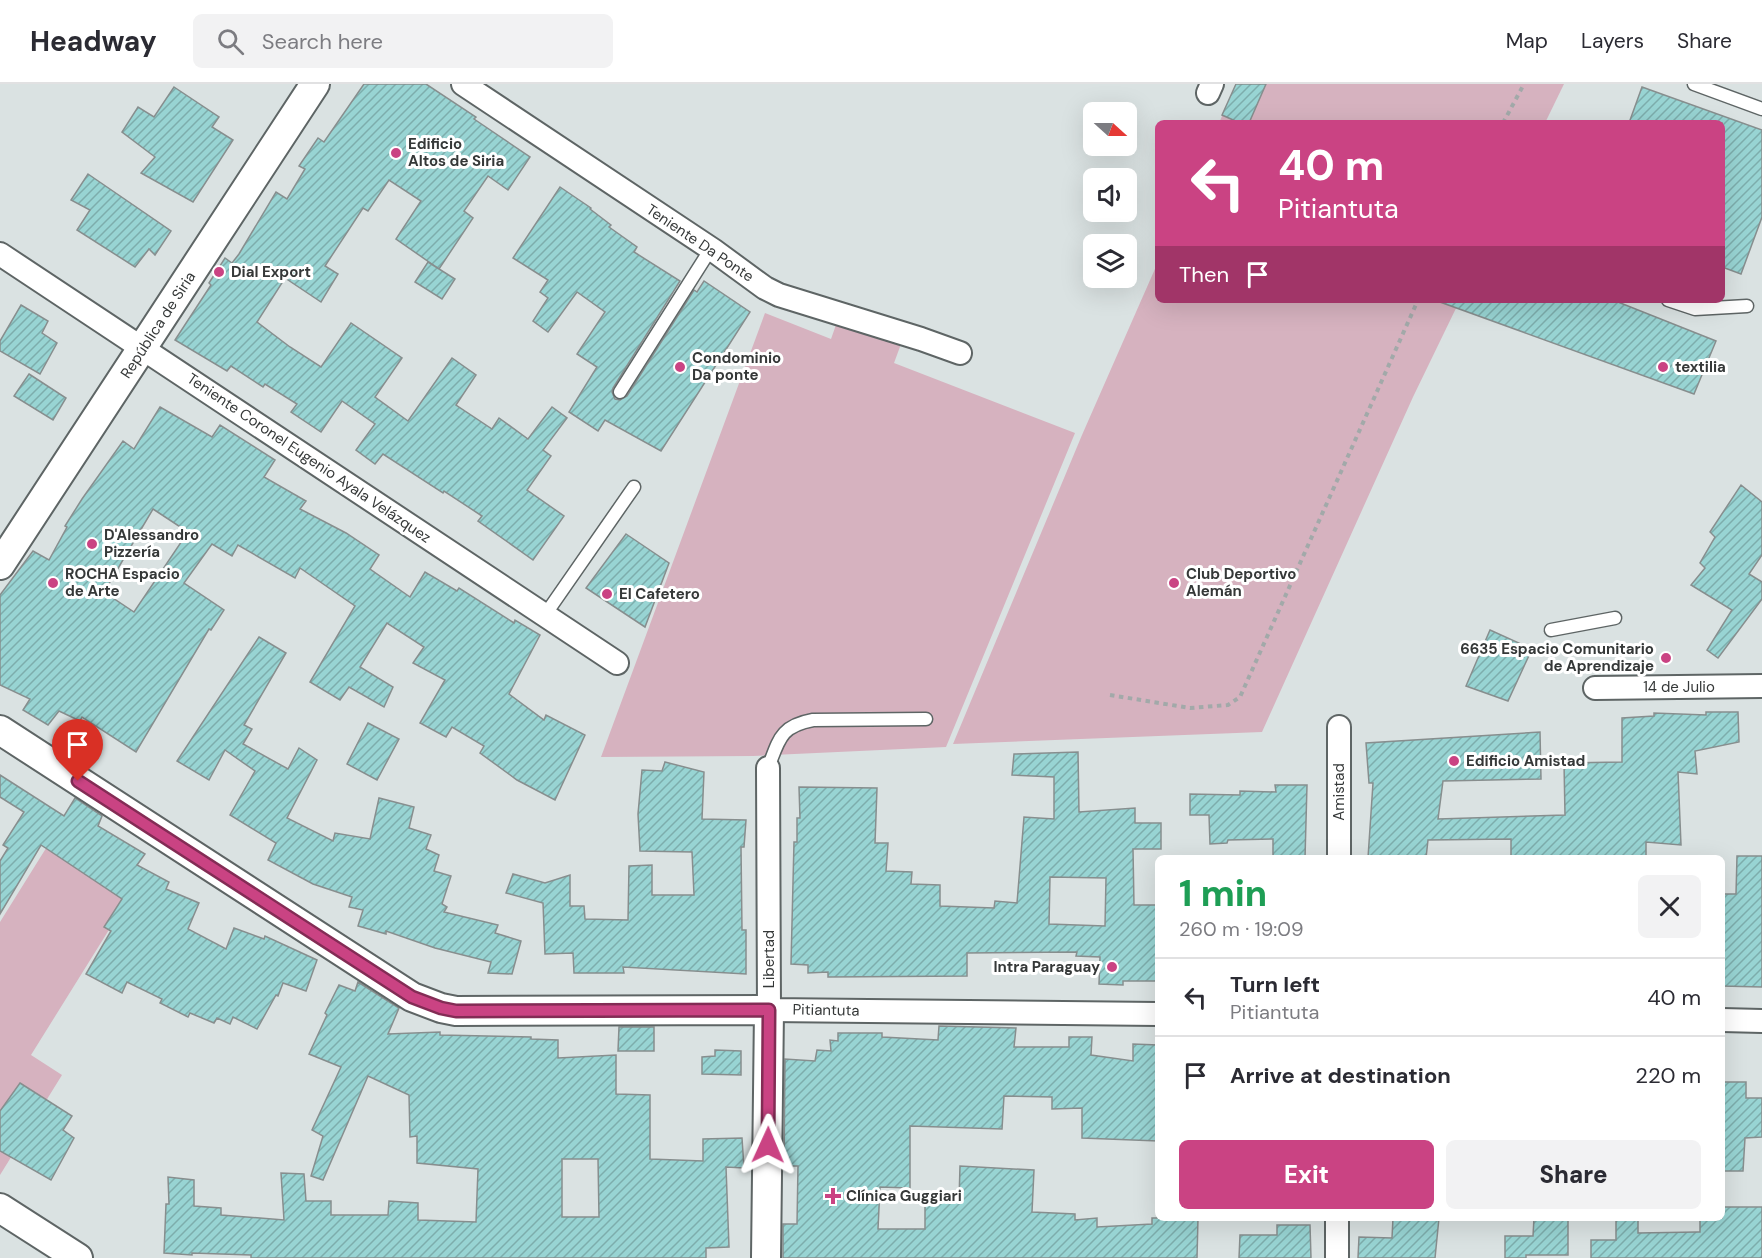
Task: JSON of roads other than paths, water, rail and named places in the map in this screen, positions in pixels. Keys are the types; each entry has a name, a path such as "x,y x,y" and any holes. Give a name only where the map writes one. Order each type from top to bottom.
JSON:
{"street":[{"name":"República de Siria","path":"0,565 315,84"},
{"name":"Teniente Da Ponte","path":"463,84 713,250 765,288 779,295 960,353"},
{"name":"Teniente Coronel Eugenio Ayala Velázquez","path":"0,254 617,663"},
{"name":"14 de Julio","path":"1595,688 1762,686"},
{"name":"Amistad","path":"1339,727 1339,855"},
{"name":"Pitiantuta","path":"0,730 412,997 441,1008 456,1011 769,1010 1155,1014"},
{"name":"Libertad","path":"766,1258 769,1010 768,768"},
{"path":"1725,1020 1762,1021"},
{"path":"0,1208 78,1258"},
{"path":"1337,1221 1337,1258"}],"lane":[{"path":"1694,84 1762,109"},
{"path":"620,392 705,258 713,250"},
{"path":"1677,303 1695,309 1747,306"},
{"path":"545,615 634,487"},
{"path":"1551,630 1615,618"},
{"path":"768,768 781,736 796,723 813,720 926,718"}],"place":[{"name":"Edificio Altos de Siria","path":"396,153"},
{"name":"Dial Export","path":"219,272"},
{"name":"Condominio Da ponte","path":"680,367"},
{"name":"textilia","path":"1663,367"},
{"name":"D'Alessandro Pizzería","path":"92,544"},
{"name":"ROCHA Espacio de Arte","path":"53,583"},
{"name":"Club Deportivo Alemán","path":"1174,583"},
{"name":"El Cafetero","path":"607,594"},
{"name":"6635 Espacio Comunitario de Aprendizaje","path":"1666,658"},
{"name":"Edificio Amistad","path":"1454,761"},
{"name":"Intra Paraguay","path":"1112,967"},
{"name":"Clínica Guggiari","path":"833,1196"}]}
